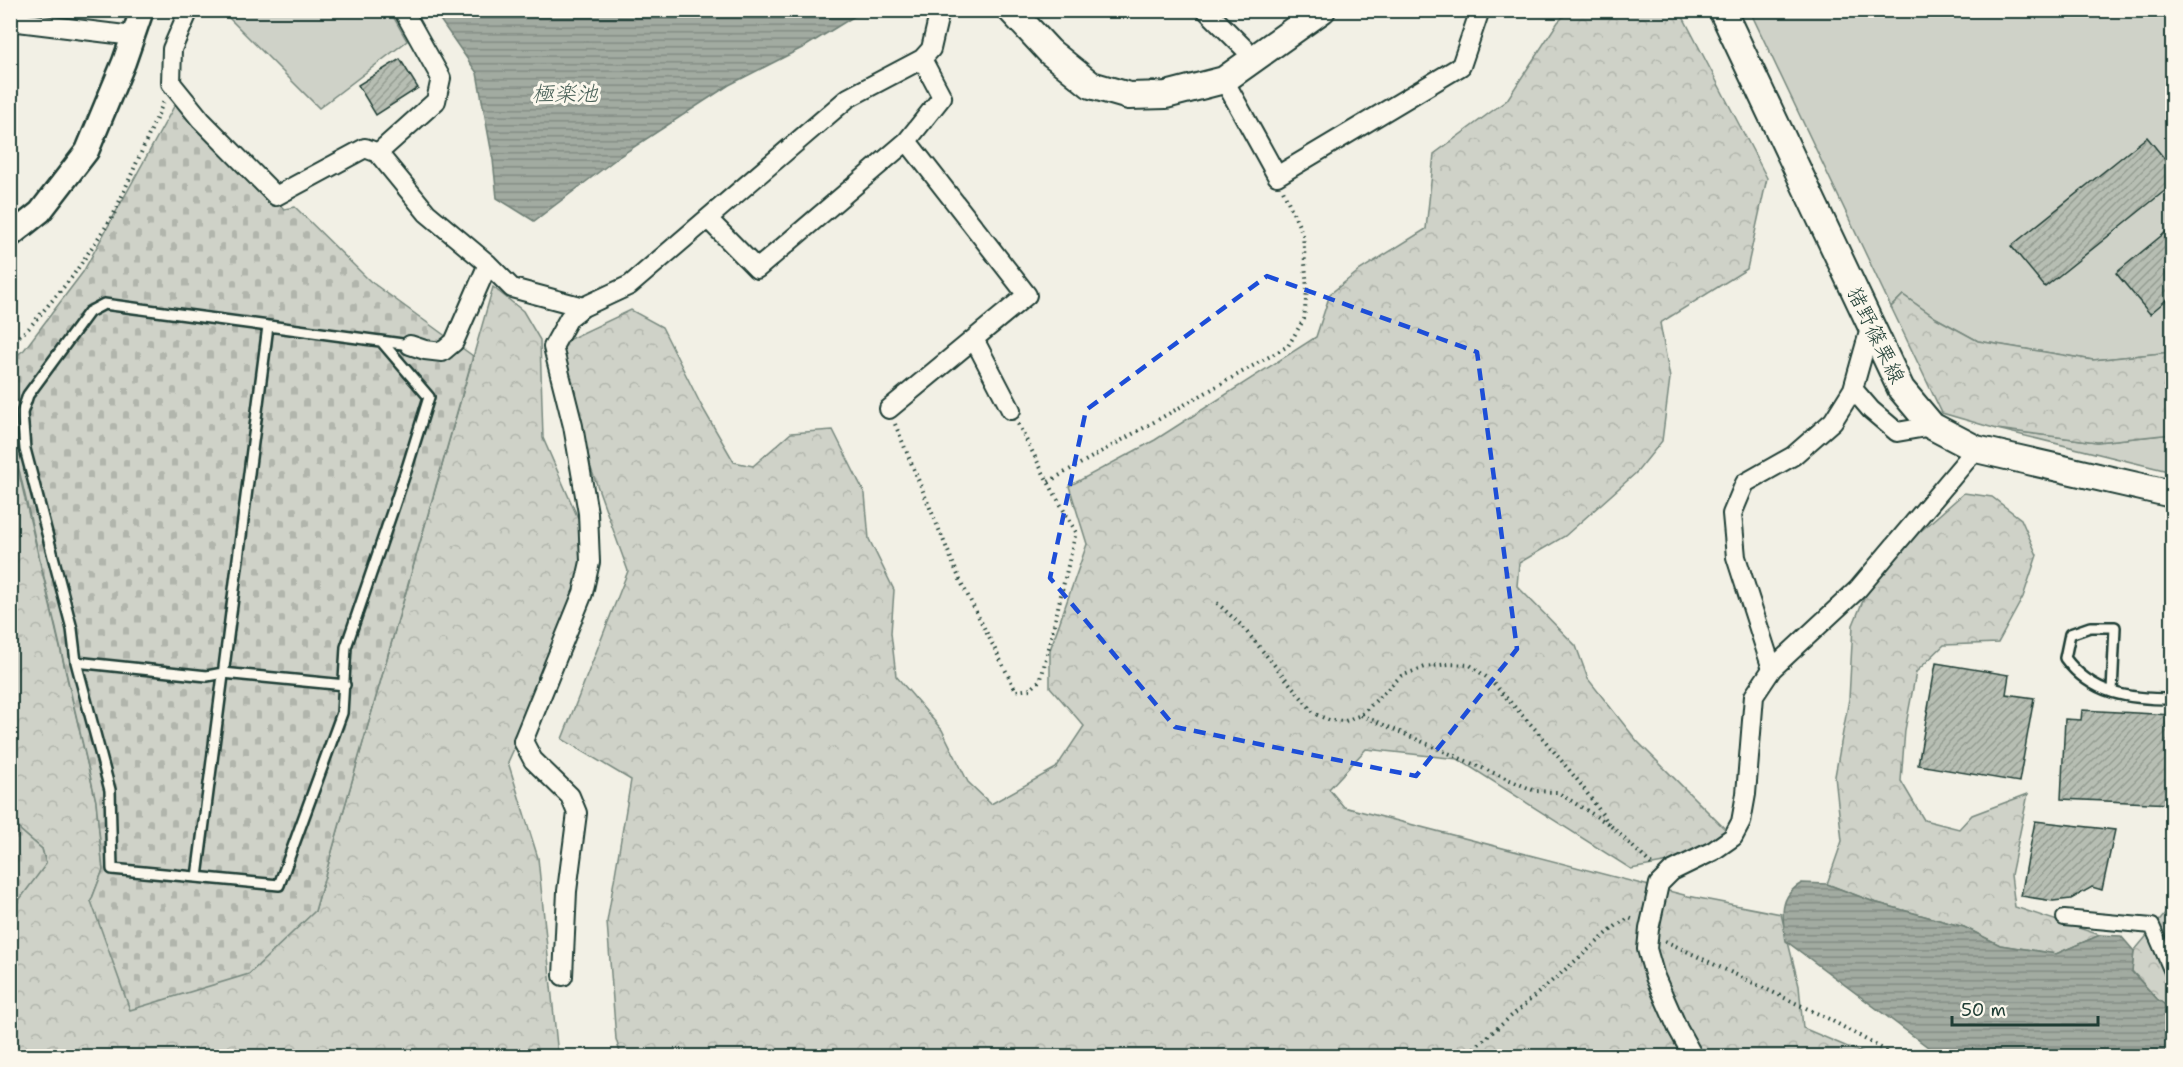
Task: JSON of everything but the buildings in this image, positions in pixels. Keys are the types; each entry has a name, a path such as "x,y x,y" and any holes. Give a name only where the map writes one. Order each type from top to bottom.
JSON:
{"main road":[{"path":"1011,10 1050,52 1091,85 1129,96 1166,95 1224,80 1322,10"},
{"name":"猪野篠栗線","path":"1722,10 1900,389 1932,426 1976,449 2172,494"}],"street":[{"path":"10,236 40,212 87,151 142,10"},
{"path":"189,10 172,49 171,83 201,120 276,196 364,148 378,153 427,213 488,264 512,288 583,308"},
{"path":"378,153 435,101 441,78 403,10"},
{"path":"563,976 567,891 577,813 570,796 534,760 523,741 582,593 590,562 588,513 573,426 553,347 569,318 583,308 630,285 848,98 922,59 931,49 940,10"},
{"path":"1206,10 1254,58"},
{"path":"1224,80 1277,176 1461,66 1480,10"},
{"path":"10,21 133,36"},
{"path":"708,219 757,269 907,141 942,97 922,59"},
{"path":"889,409 1027,295 907,141"},
{"path":"410,345 442,352 454,342 488,264"},
{"path":"1772,669 1736,556 1732,514 1745,483 1793,456 1833,422 1852,389 1871,326"},
{"path":"974,339 1011,410"},
{"path":"1852,389 1870,411 1897,432 1932,426"},
{"path":"1693,1056 1678,1029 1655,977 1647,949 1659,884 1671,871 1713,851 1733,837 1741,822 1746,794 1754,696 1772,669 1858,589 1976,449"},
{"path":"2064,918 2152,926 2172,972"}],"lane":[{"path":"382,342 429,397 346,647 342,713 279,885 112,869 110,790 76,662 72,629 26,449 22,413 28,395 89,312 104,304 410,345"},
{"path":"198,877 268,326"},
{"path":"2112,692 2115,627 2090,627 2070,634 2065,658 2076,673 2100,689 2112,692 2142,699 2172,699"},
{"path":"76,662 207,676 223,673 345,685"}],"path":[{"path":"10,344 29,328 72,277 113,216 171,83"},
{"path":"1048,482 1288,346 1304,319 1307,290 1303,235 1277,176"},
{"path":"889,409 960,580 1016,691 1031,689 1041,679 1076,532 1011,410"},
{"path":"1216,603 1241,626 1315,714 1329,720 1345,722 1361,715 1401,676 1425,667 1449,664 1470,665 1489,679 1536,730 1579,782 1610,825 1665,877"},
{"path":"1361,715 1535,791 1557,792 1610,825"},
{"path":"1465,1056 1617,925 1629,918 1669,944 1829,1019 1895,1056"}],"highlighted area":[{"path":"1267,276 1477,352 1517,649 1416,776 1175,727 1050,578 1086,410"}],"green space":[{"path":"222,11 390,11 407,41 319,108"},
{"path":"1569,11 1680,11 1767,178 1747,269 1660,323 1670,378 1662,441 1637,472 1565,536 1519,563 1517,586 1576,646 1588,679 1637,741 1727,831 1685,859 1631,869 1458,759 1366,749 1329,789 1344,807 1688,896 1781,914 1799,986 1803,1028 1869,1056 621,1056 616,1039 607,922 631,780 562,739 628,571 553,363 557,345 631,310 662,327 701,405 734,462 753,466 791,433 833,430 865,494 869,539 894,590 891,633 896,676 942,730 968,782 991,804 1056,768 1084,726 1050,687 1050,650 1087,544 1069,486 1155,440 1316,337 1330,294 1360,270 1426,229 1434,154 1507,100 1558,22"},
{"path":"1750,11 2172,11 2172,352 2093,360 1978,341 1936,318 1903,295 1891,307"},
{"path":"177,101 284,209 295,207 370,281 473,356 315,911 249,974 130,1010 91,901 103,870 96,801 11,435 10,360 24,350 83,272"},
{"path":"493,287 523,311 540,340 543,438 598,564 508,762 538,858 558,1056 11,1056 11,911 46,863 42,849 20,830 13,817 11,802 10,435 96,801 103,870 91,901 315,911"},
{"path":"1903,295 1936,318 1978,341 2093,360 2172,352 2172,434 2097,442 1997,429 1942,413 1891,307"},
{"path":"1997,429 2097,442 2172,434 2172,472"},
{"path":"1964,493 1992,497 2021,519 2037,555 2023,597 1998,643 1944,645 1916,672 1905,730 1901,781 1924,820 1959,829 1972,815 2028,794 2011,875 2015,907 2100,935 2056,954 2000,945 1964,927 1874,902 1827,884 1842,841 1835,776 1849,699 1853,625 1869,586 1914,537"},
{"path":"11,802 13,817 20,830 42,849 46,864 11,911"},
{"path":"2172,855 2172,1010 2157,999 2132,971 2134,951 2171,907 2166,869"}],"water":[{"name":"極楽池","path":"434,11 863,11 806,46 729,85 620,156 534,221 497,198 493,160 477,73"},
{"path":"1802,883 1827,884 1874,902 1964,927 2000,945 2056,954 2100,935 2121,936 2134,951 2132,972 2157,999 2172,1010 2172,1056 1940,1056 1786,941 1783,924 1785,901 1794,888"}]}
